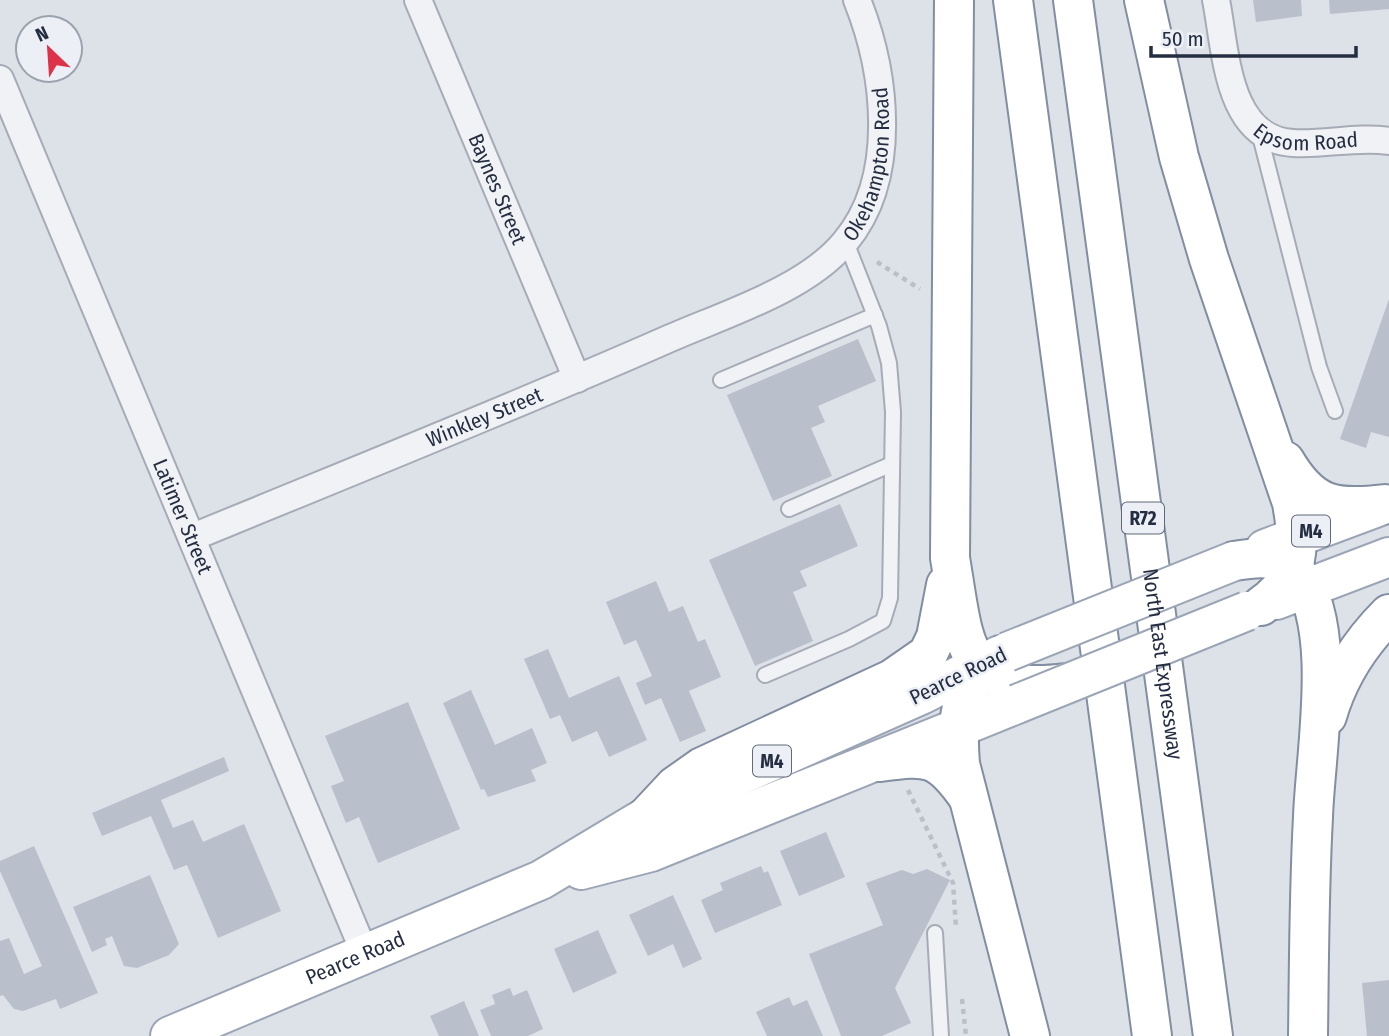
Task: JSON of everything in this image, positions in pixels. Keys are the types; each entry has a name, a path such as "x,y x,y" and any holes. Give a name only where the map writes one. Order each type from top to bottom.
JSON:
{"main road":[{"path":"646,817 675,786 702,767 892,679 928,653 936,637 950,558 954,0"},
{"path":"1013,0 1152,1036"},
{"name":"North East Expressway","path":"1073,0 1213,1036"},
{"path":"1144,0 1179,157 1209,259 1292,503 1298,565 1315,616 1322,675 1316,766 1308,1036"},
{"path":"1266,429 1291,472 1306,491 1320,501 1339,507 1387,503"},
{"name":"M4","path":"1298,565 1387,503"},
{"name":"M4","path":"1298,565 1389,557"},
{"path":"950,558 964,634 1001,676"},
{"name":"Pearce Road","path":"170,1036 541,880 646,817 922,695 1001,676 1234,561 1273,558 1298,565 1280,589 1254,609 1070,682 1001,676"},
{"path":"1316,766 1328,712 1344,674 1364,641 1389,614"},
{"name":"Pearce Road","path":"541,880 651,852 894,760 958,729 1001,676"},
{"path":"958,729 960,764 1030,1036"},
{"path":"894,760 938,762 949,771 969,799"}],"street":[{"name":"Baynes Street","path":"418,0 577,379"},
{"name":"Okehampton Road","path":"774,292 806,275 846,242 871,195 880,147 882,108 871,39 857,0"},
{"name":"Epsom Road","path":"1216,0 1232,91 1241,110 1259,130 1292,143 1382,136"},
{"name":"Latimer Street","path":"0,79 365,954"},
{"name":"Winkley Street","path":"192,537 577,379 774,292"}],"lane":[{"path":"1259,130 1319,367 1335,411"},
{"path":"765,675 849,639 883,621 890,598 892,464 889,363 875,315 846,242"},
{"path":"721,380 875,315"},
{"path":"789,509 892,464"},
{"path":"935,933 941,1036"}],"path":[{"path":"894,760 907,795 953,883 957,940"},
{"path":"962,995 965,1036"}],"building":[{"path":"1253,0 1301,0 1302,16 1256,22"},
{"path":"1329,0 1389,0 1389,9 1330,14"},
{"path":"1389,299 1389,437 1371,432 1366,448 1340,439"},
{"path":"858,339 876,381 818,406 825,422 811,428 832,476 773,501 727,395"},
{"path":"840,504 858,546 800,571 807,586 793,592 813,641 755,666 709,560"},
{"path":"656,581 669,612 683,606 698,642 705,639 721,677 689,691 706,731 680,742 661,698 645,705 636,683 652,676 636,640 624,645 606,602"},
{"path":"548,649 569,698 619,676 647,740 609,757 597,731 572,742 560,715 550,719 524,659"},
{"path":"471,690 495,745 532,728 547,763 531,770 536,781 488,797 484,789 481,790 443,703"},
{"path":"408,702 460,829 378,863 359,817 346,823 331,786 344,781 325,736"},
{"path":"224,757 229,771 161,800 173,828 193,820 203,842 244,824 281,911 218,938 187,865 174,870 151,816 102,836 92,813"},
{"path":"826,832 845,877 799,896 780,851"},
{"path":"34,846 98,993 60,1009 56,999 23,1011 14,1009 3,995 0,996 0,941 9,938 24,974 42,966 0,871 0,861"},
{"path":"761,866 764,873 768,871 782,905 715,933 701,900 723,890 720,883"},
{"path":"927,869 950,880 895,988 911,1023 882,1036 841,1036 809,954 883,925 866,883 902,870 913,874"},
{"path":"150,875 179,944 169,955 137,968 124,966 112,936 105,939 107,945 92,952 73,907"},
{"path":"673,895 702,959 683,968 673,944 648,956 629,915"},
{"path":"598,930 617,973 573,993 554,949"},
{"path":"1389,980 1389,1036 1367,1036 1362,983"},
{"path":"510,988 513,996 527,990 543,1029 528,1036 491,1036 480,1010 495,1004 492,995"},
{"path":"789,997 793,1006 807,1000 823,1036 767,1036 756,1012"},
{"path":"464,1001 479,1036 439,1036 430,1016"}]}
